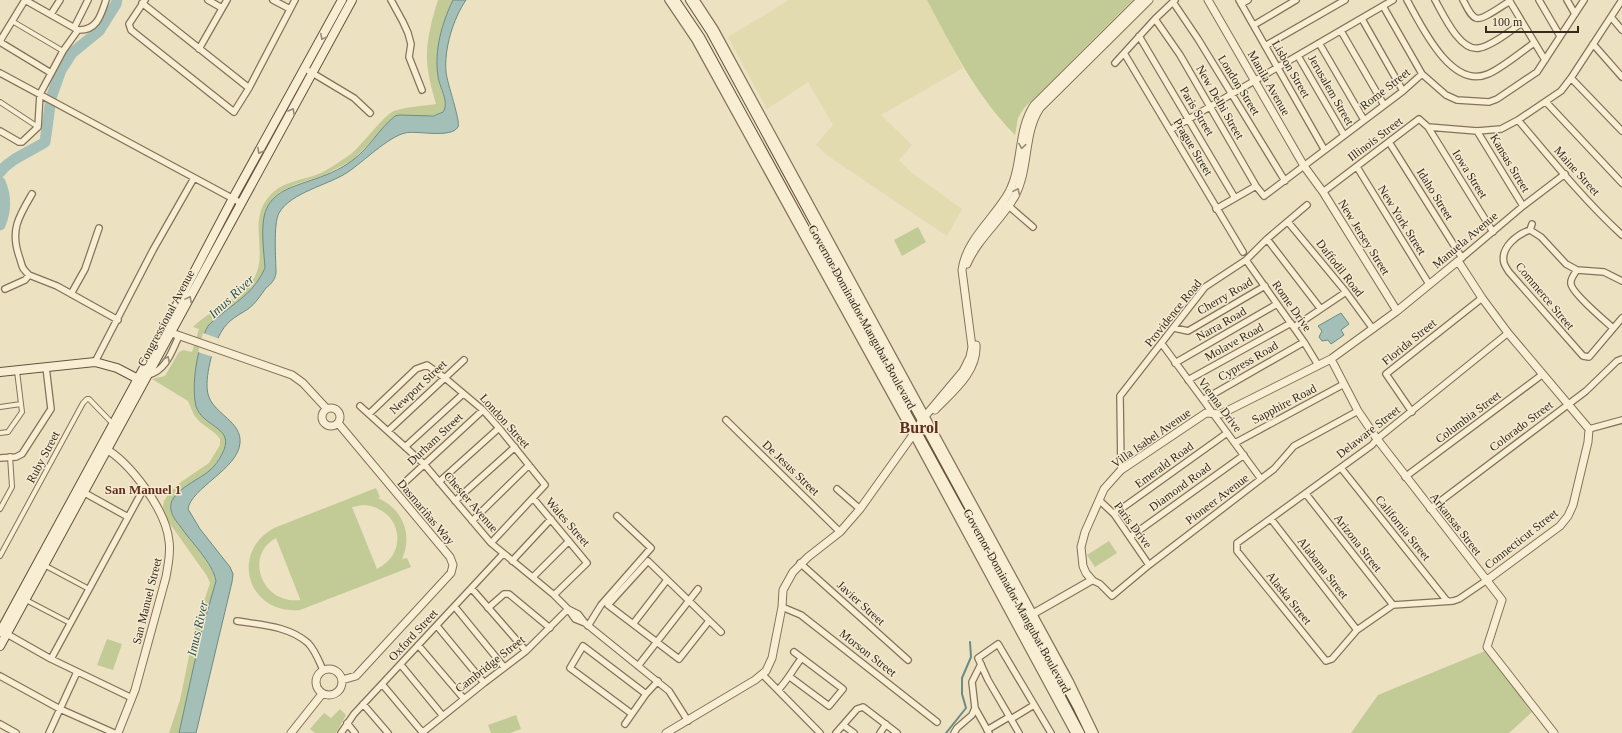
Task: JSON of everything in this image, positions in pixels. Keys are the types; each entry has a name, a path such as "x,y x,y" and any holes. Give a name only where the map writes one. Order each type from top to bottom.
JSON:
{"main road":[{"name":"Governor Dominador Mangubat Boulevard","path":"675,0 700,37 852,314 914,433 1020,620 1080,733"},
{"name":"Governor Dominador Mangubat Boulevard","path":"690,0 711,32 861,309 924,420 1030,614 1084,714 1090,733"},
{"name":"Congressional Avenue","path":"167,331 241,203 344,2"},
{"name":"Congressional Avenue","path":"0,645 3,633 104,448 144,379 233,198 309,71"},
{"path":"852,314 861,309"},
{"path":"0,372 96,362 117,368 144,379"},
{"name":"Congressional Avenue","path":"22,598 44,565 83,492 104,448 113,424 144,379"}],"street":[{"path":"51,73 0,42 25,0 76,29 85,30 92,27 103,12 106,0"},
{"path":"51,14 60,0"},
{"path":"0,131 19,142 22,142 38,127 40,94 76,29 88,0"},
{"path":"208,0 222,8"},
{"path":"199,49 227,0"},
{"path":"273,0 290,9"},
{"path":"249,88 199,49 143,1 129,24 131,30 232,112 235,111 249,88 295,0"},
{"path":"391,0 404,22 408,33 411,44 409,57 422,90"},
{"name":"Governor Dominador Mangubat Boulevard","path":"668,0 695,40 914,433 1074,733"},
{"name":"Governor Dominador Mangubat Boulevard","path":"696,0 722,42 924,420"},
{"path":"1006,203 1016,177 1029,112 1034,105 1140,0"},
{"path":"672,732 762,675 768,668 772,658 782,607 783,590 793,572 800,563 840,532 860,509 914,433 963,371 970,357 972,347 962,270 963,262 974,241 1006,203 1022,180 1031,124 1040,108 1149,0"},
{"name":"Manila Avenue","path":"1208,0 1304,166 1312,176"},
{"path":"1240,2 1248,0"},
{"path":"1254,25 1296,0"},
{"path":"1265,46 1345,0"},
{"path":"1170,130 1393,0"},
{"path":"1407,0 1435,48 1462,73 1470,76 1480,77 1489,74 1534,43"},
{"path":"1435,0 1454,32 1462,42 1471,48 1480,48 1485,46 1522,23"},
{"path":"1463,0 1472,15 1476,18 1481,18 1509,0 1545,60"},
{"path":"1539,0 1560,36"},
{"path":"1567,0 1575,14"},
{"name":"Rome Street","path":"1265,196 1324,149 1403,91 1422,74 1446,95 1457,100 1488,102 1497,99 1537,72 1584,0"},
{"name":"Illinois Street","path":"1323,192 1419,120 1428,128 1477,131 1501,129 1518,120 1561,91 1622,0"},
{"path":"1115,63 1155,19 1174,1"},
{"name":"London Street","path":"1174,1 1285,181"},
{"name":"Lisbon Street","path":"1240,2 1324,149"},
{"path":"1383,6 1422,74"},
{"path":"1611,18 1622,30"},
{"name":"New Delhi Street","path":"1155,19 1180,55 1256,186 1263,196 1265,196"},
{"path":"1362,19 1403,91"},
{"path":"12,21 63,50"},
{"path":"1340,31 1384,104"},
{"name":"Paris Street","path":"1139,36 1235,198"},
{"path":"1319,43 1364,120"},
{"path":"1593,44 1622,77"},
{"name":"Prague Street","path":"1124,53 1243,252"},
{"name":"Jerusalem Street","path":"1298,56 1344,135"},
{"path":"309,71 354,98 370,113"},
{"path":"0,73 241,203"},
{"path":"1571,78 1622,131"},
{"path":"0,102 38,127"},
{"path":"1546,102 1622,183"},
{"name":"Maine Street","path":"1518,120 1609,223 1622,235"},
{"name":"Iowa Street","path":"1428,128 1493,232"},
{"name":"Kansas Street","path":"1477,131 1523,206"},
{"name":"Idaho Street","path":"1389,142 1460,259"},
{"name":"New York Street","path":"1357,167 1429,284"},
{"name":"Manuela Avenue","path":"1381,323 1523,206 1565,174"},
{"name":"New Jersey Street","path":"1312,176 1397,311"},
{"path":"96,362 153,250 194,178"},
{"path":"1216,209 1256,186"},
{"path":"32,194 17,222 15,240 21,267 29,275 39,278 71,294 118,320"},
{"path":"1006,203 1033,227"},
{"name":"Providence Road","path":"1121,470 1120,396 1205,287 1246,260 1267,239 1307,205"},
{"name":"Daffodil Road","path":"1288,222 1346,292 1373,329"},
{"name":"Commerce Street","path":"1576,270 1566,264 1531,227 1517,236 1504,252 1504,262 1509,272 1586,358 1589,357 1613,328"},
{"path":"71,294 86,269 98,228"},
{"path":"1267,239 1320,308"},
{"path":"1460,259 1482,298 1508,333 1589,429 1622,420"},
{"name":"Rome Drive","path":"1246,260 1304,342 1318,365"},
{"path":"1622,281 1604,272 1576,270 1571,280 1571,286 1591,308 1613,328 1622,318"},
{"path":"5,289 25,280 29,275"},
{"name":"Cherry Road","path":"1174,328 1188,331 1265,286"},
{"name":"Molave Road","path":"1188,380 1292,325 1346,292"},
{"name":"Florida Street","path":"1412,412 1386,374 1482,298"},
{"name":"Narra Road","path":"1175,363 1277,304"},
{"name":"Villa Isabel Avenue","path":"1091,579 1083,566 1081,547 1085,532 1104,489 1121,470 1206,412 1221,414 1331,359 1381,323"},
{"path":"167,331 292,375 303,383 326,409"},
{"name":"Delaware Street","path":"1237,543 1372,445 1377,439 1508,333"},
{"path":"144,379 156,374 162,369 179,336"},
{"name":"Cypress Road","path":"1203,400 1304,342"},
{"name":"Vienna Drive","path":"1162,344 1262,479"},
{"path":"1331,359 1358,411"},
{"name":"Colorado Street","path":"1430,509 1586,391 1617,361 1622,359"},
{"name":"Newport Street","path":"388,431 464,360"},
{"name":"London Street","path":"369,414 416,369 423,366 431,366 483,410 545,485 532,498"},
{"path":"0,458 20,456 51,408 46,367"},
{"path":"0,433 8,432 22,412 17,370"},
{"name":"Columbia Street","path":"1406,477 1543,374"},
{"name":"Sapphire Road","path":"1235,443 1344,384"},
{"path":"405,446 463,394"},
{"name":"Ruby Street","path":"0,556 83,403 87,399 89,400 113,424"},
{"path":"0,407 21,404"},
{"name":"Chester Avenue","path":"360,406 424,464 491,543 554,595 568,609 575,619 587,624 658,681 674,698 688,721"},
{"path":"332,408 338,410 340,416 338,423 330,426 325,423 322,416 326,409 332,408"},
{"name":"Durham Street","path":"403,484 483,410"},
{"name":"Arkansas Street","path":"1358,411 1377,439 1430,509 1502,600 1487,647 1554,733"},
{"name":"Pioneer Avenue","path":"1091,579 1100,584 1112,596 1149,565 1274,470 1294,446 1358,411"},
{"name":"De Jesus Street","path":"726,420 840,532"},
{"name":"Dasmariñas Way","path":"338,423 450,557 453,565 451,573 356,676 342,680"},
{"path":"439,482 499,428"},
{"name":"Connecticut Street","path":"1393,605 1459,599 1554,530 1568,516 1573,506 1588,442 1589,429"},
{"name":"Emerald Road","path":"1114,514 1227,432"},
{"path":"455,501 515,447"},
{"name":"San Manuel Street","path":"104,448 129,467 157,506 167,530 169,541 169,560 166,577 132,698 118,733"},
{"name":"Diamond Road","path":"1130,537 1244,455"},
{"path":"0,509 12,487 10,456"},
{"path":"472,521 529,465"},
{"name":"California Street","path":"1341,468 1447,601"},
{"path":"51,659 144,488"},
{"path":"837,489 860,509"},
{"path":"83,492 128,517"},
{"name":"Arizona Street","path":"1306,494 1393,605"},
{"path":"491,543 532,498"},
{"name":"Wales Street","path":"532,498 587,563 554,595"},
{"name":"Paris Drive","path":"1099,500 1114,514 1149,565"},
{"path":"587,624 601,605 651,548 617,516"},
{"path":"512,561 550,519"},
{"name":"Alabama Street","path":"1271,519 1358,630"},
{"path":"533,577 569,541"},
{"name":"Alaska Street","path":"1237,543 1237,551 1324,660 1329,661 1332,659 1358,630"},
{"name":"Oxford Street","path":"341,733 347,723 363,704 472,589 503,554"},
{"path":"709,621 679,659 608,605 648,561 722,632"},
{"name":"Javier Street","path":"800,563 908,660"},
{"path":"44,565 89,589"},
{"path":"1020,620 1091,579"},
{"path":"633,624 667,580"},
{"path":"472,589 526,651"},
{"path":"638,666 698,589"},
{"path":"488,608 504,594 509,594 550,628"},
{"path":"22,598 70,623"},
{"path":"1358,630 1393,605"},
{"path":"455,607 504,668"},
{"name":"Morson Street","path":"782,607 801,615 937,722"},
{"name":"Cambridge Street","path":"423,733 526,651 568,609"},
{"path":"237,621 272,626 289,631 301,638 312,648 323,670"},
{"path":"437,626 484,683"},
{"path":"3,633 51,659 132,698"},
{"path":"1019,733 978,658 998,644 1051,733"},
{"path":"418,645 464,699"},
{"path":"632,714 570,668 583,646 646,694"},
{"path":"790,676 829,706 843,689 801,659 794,652"},
{"path":"778,690 790,676 791,672 801,659"},
{"path":"400,664 443,716"},
{"path":"981,664 972,682 975,708 988,731 1034,705"},
{"path":"331,669 335,671 342,680 341,687 337,693 330,696 322,694 317,689 316,682 318,675 323,670 331,669"},
{"path":"49,733 77,672"},
{"path":"762,675 820,733"},
{"path":"0,676 60,709 114,733"},
{"path":"625,724 646,694 658,681"},
{"path":"382,684 423,733"},
{"path":"291,733 322,694"},
{"path":"363,704 388,733"},
{"path":"836,733 857,708 863,707 897,733"},
{"path":"957,731 972,716 975,708"},
{"path":"1073,719 1084,714"},
{"name":"Governor Dominador Mangubat Boulevard","path":"1084,714 1095,733"},
{"path":"347,723 355,733"},
{"path":"880,733 886,724"},
{"path":"0,732 2,725 16,733"},
{"path":"843,725 854,733"}],"shaded area":[{"path":"789,0 927,0 963,68 881,115 912,145 899,160 912,173 962,209 947,236 828,156 816,145 833,125 808,82 767,109 728,37"}],"green space":[{"path":"438,0 453,0 442,27 437,56 438,76 445,101 445,109 430,116 395,116 353,160 324,175 294,185 280,192 274,197 265,215 263,230 265,268 262,275 248,294 213,321 203,417 222,432 226,438 226,444 220,458 210,470 179,491 174,497 171,503 171,511 179,525 206,560 216,581 201,633 179,733 169,733 180,700 194,632 210,583 207,576 168,521 163,507 164,501 169,493 181,482 209,463 220,445 220,439 194,415 188,401 152,379 165,376 179,352 183,350 192,352 199,329 193,327 242,292 254,278 260,260 259,220 261,211 265,202 277,189 292,182 323,172 351,154 390,113 409,108 436,104 429,78 427,46"},
{"path":"927,0 1133,0 1024,108 1018,118 1015,135 988,104 977,88 956,54"},
{"path":"918,227 926,242 902,256 894,240"},
{"path":"376,488 380,497 378,498 394,509 404,524 406,541 402,559 407,558 411,567 300,610 282,609 268,603 257,593 251,580 249,566 252,552 260,539 274,528","holes":["363,505 376,508 386,513 393,522 397,531 397,542 394,552 388,561 377,569 352,507","276,538 300,599 300,600 287,600 276,595 267,587 262,578 259,567 261,556 266,546"]},
{"path":"1109,541 1117,553 1095,567 1087,555"},
{"path":"107,639 122,644 113,670 97,665"},
{"path":"1485,651 1532,712 1509,733 1351,733 1378,695"},
{"path":"340,709 346,715 336,733 315,733 310,729 324,713 331,718"},
{"path":"516,715 521,729 510,733 491,733 488,725"}],"water":[{"path":"453,0 466,0 453,25 446,54 446,72 458,118 458,127 454,131 448,133 410,132 398,135 383,144 348,172 301,194 285,206 277,218 275,242 276,273 274,280 251,307 227,324 221,332 216,344 209,367 207,391 212,403 237,429 240,443 237,452 231,461 197,493 191,501 188,509 200,529 230,567 233,574 196,733 179,733 201,633 216,581 211,567 174,518 171,510 171,504 179,492 204,475 217,463 225,445 223,433 201,415 197,409 195,400 195,371 204,334 208,326 248,293 261,276 265,268 263,236 264,217 270,202 275,197 287,189 326,175 348,164 364,150 395,116 433,116 443,112 445,108 445,99 438,76 437,56 442,27"},
{"path":"1341,313 1349,324 1341,330 1344,335 1331,344 1328,340 1322,341 1319,337 1322,331 1318,326"}],"pier":[{"path":"203,333 220,339 213,357 198,352"}],"waterway":[{"path":"0,172 15,159 45,142 51,98 61,70 72,53 99,31 117,0"},
{"path":"0,182 4,204 0,225"},
{"path":"946,733 966,708 962,694 962,678 971,657 970,642"}],"district":[{"name":"Burol","path":"919,427"},
{"name":"San Manuel 1","path":"143,489"}],"water label":[{"name":"Imus River","path":"231,296"},
{"name":"Imus River","path":"197,628"}]}
